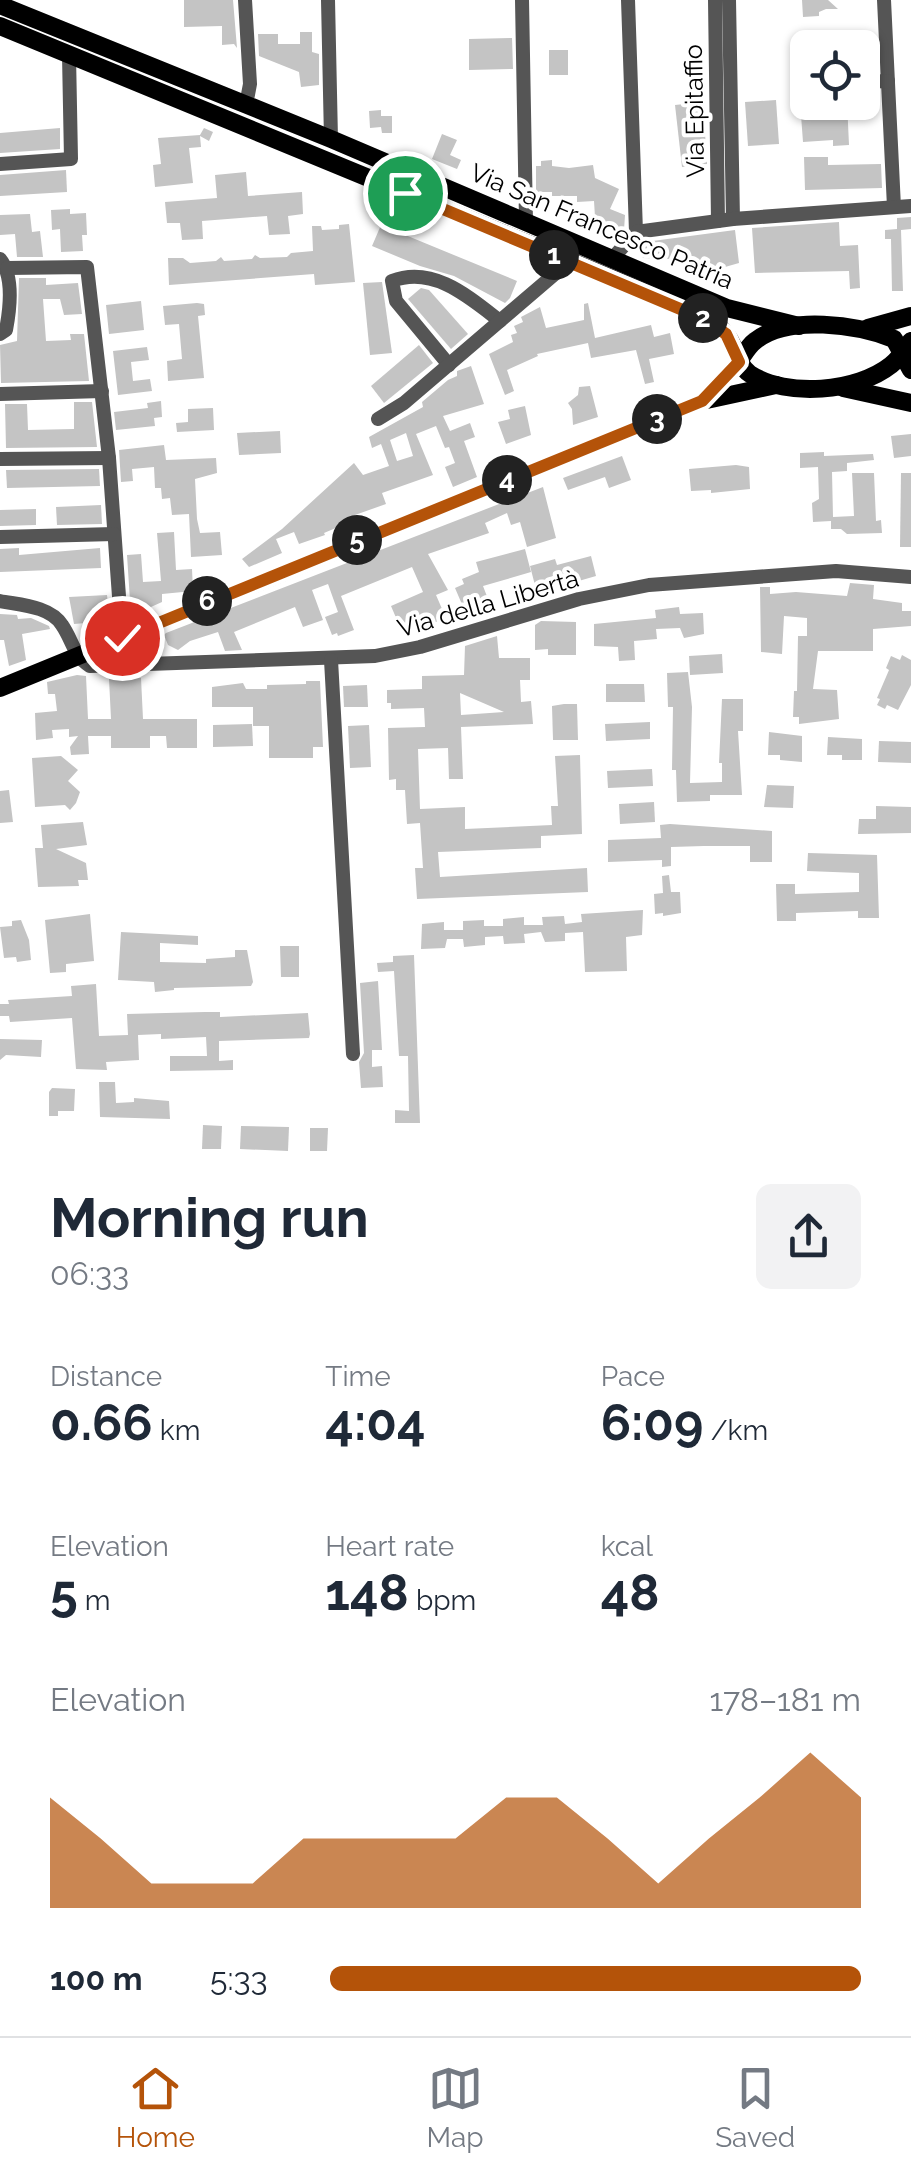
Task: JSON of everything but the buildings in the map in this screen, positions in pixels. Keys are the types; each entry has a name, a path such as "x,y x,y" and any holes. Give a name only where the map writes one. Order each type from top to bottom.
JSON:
{"main road":[{"name":"Via San Francesco Patria","path":"0,4 526,220 727,308 800,326"},
{"path":"0,26 704,319 726,334 748,373 776,386"},
{"path":"702,401 739,362 751,343 768,332 800,326 867,328 911,316"},
{"path":"867,328 907,346"},
{"path":"907,346 911,370"},
{"path":"837,387 867,379 891,366 907,346"},
{"path":"0,688 702,401 776,386 837,387 911,404"}],"street":[{"path":"244,0 250,84 246,104"},
{"path":"328,0 331,139"},
{"path":"522,0 526,220"},
{"path":"628,0 636,232"},
{"name":"Via Epitaffio","path":"715,0 725,220"},
{"name":"Via Epitaffio","path":"725,220 730,0"},
{"path":"884,0 894,207"},
{"path":"0,164 72,159 70,55"},
{"path":"880,81 888,81"},
{"path":"613,258 636,232 725,220 911,206"},
{"path":"378,419 404,403 570,261"},
{"path":"0,334 6,330 10,312 4,264 88,267 109,458 122,638"},
{"path":"449,365 396,302 392,280 407,274 453,285 500,321"},
{"path":"0,394 102,391"},
{"path":"0,459 109,458"},
{"path":"0,537 114,534"},
{"name":"Via della Libertà","path":"78,658 90,666 331,660 400,652 579,598 649,585 836,571 911,577"},
{"path":"0,600 42,610 58,620 78,658"},
{"path":"331,660 354,1054"}],"route":[{"path":"122,638 702,401 739,362 726,334 679,306 405,193"}]}
